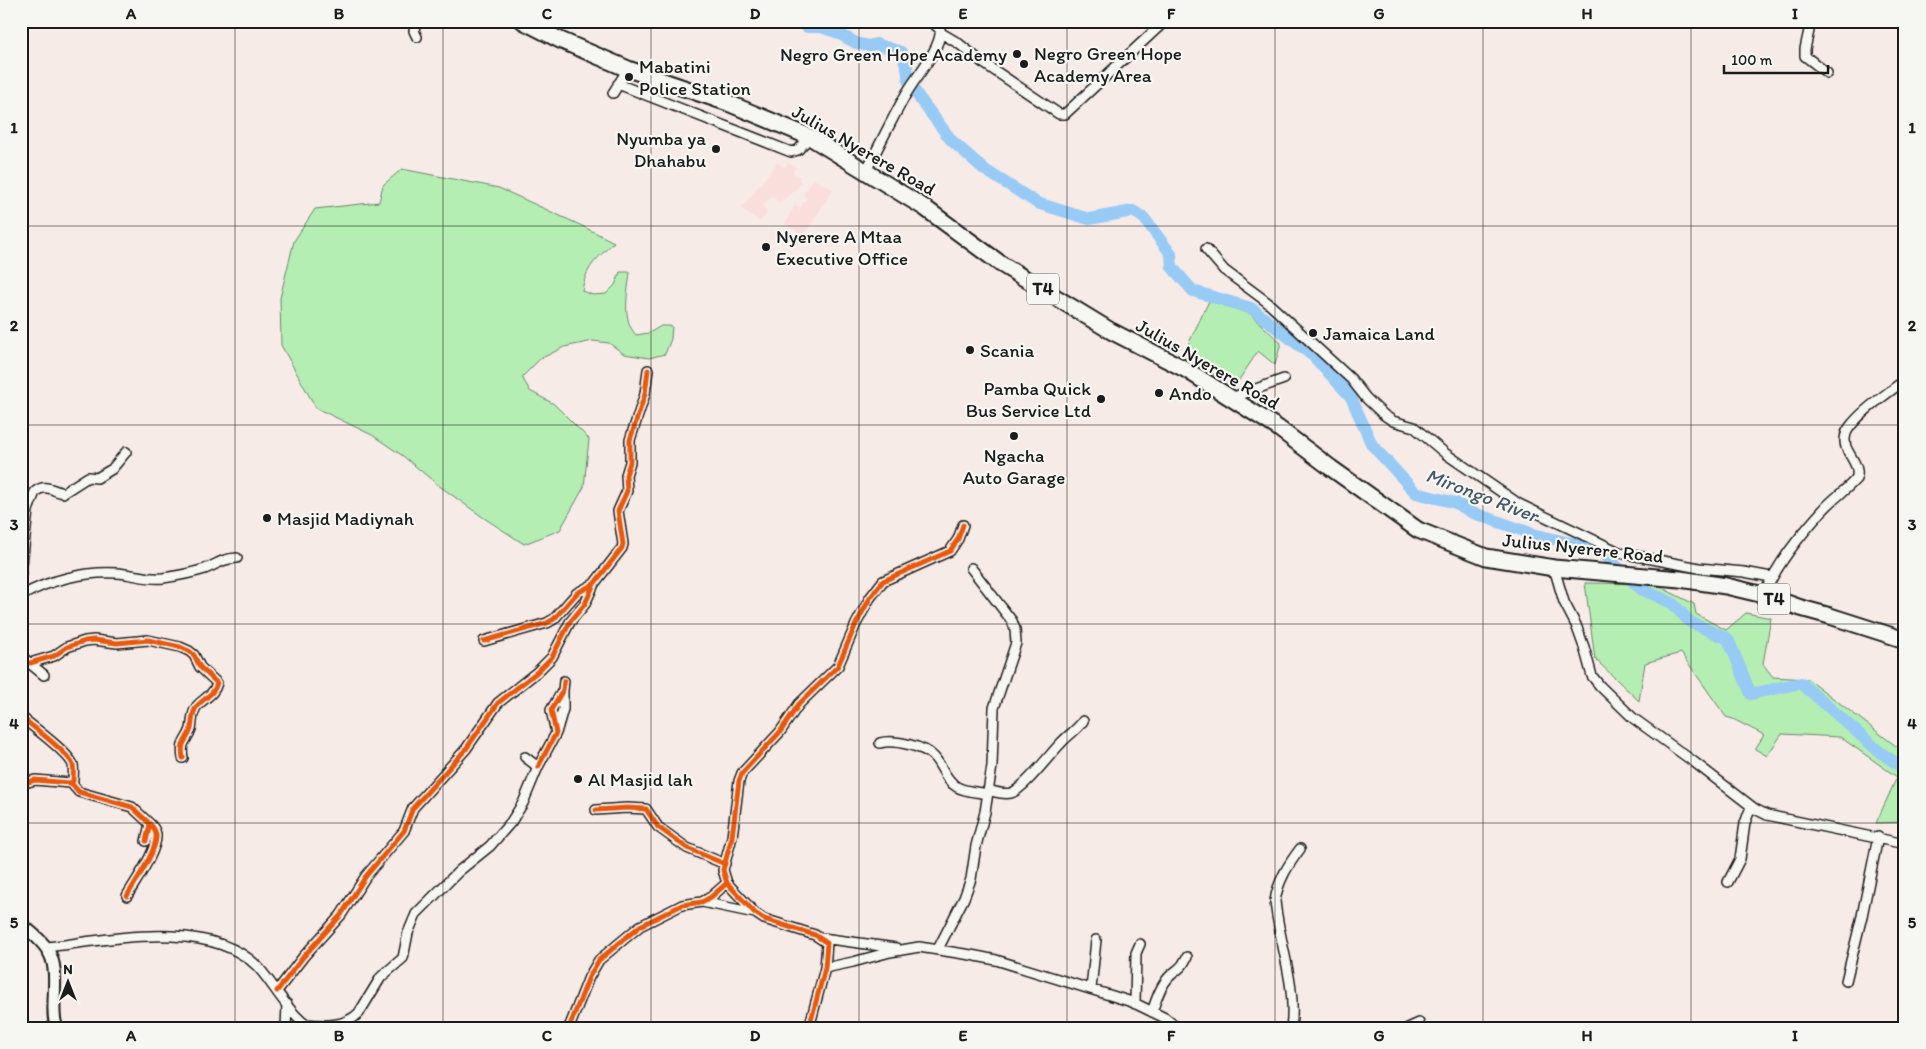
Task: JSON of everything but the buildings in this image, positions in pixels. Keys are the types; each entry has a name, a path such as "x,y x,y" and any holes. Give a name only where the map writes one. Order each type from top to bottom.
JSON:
{"highway":[{"name":"Julius Nyerere Road","path":"523,21 560,40 628,69 728,103 810,137 925,208 1001,264 1111,331 1185,368 1278,428 1418,530 1486,557 1554,568 1640,574 1717,584 1764,595 1905,640"}],"main road":[{"path":"21,924 47,947 50,952 54,967 54,1016 57,1028"}],"street":[{"path":"416,21 414,31 417,37"},
{"path":"930,21 942,28 982,62 1062,114 1066,114 1165,21"},
{"path":"1811,21 1805,56 1827,73"},
{"path":"866,171 906,94 928,62 942,28"},
{"path":"628,69 615,89 791,152 798,150 810,137"},
{"path":"1206,250 1224,270 1267,302 1351,379 1366,398 1384,415 1393,421 1414,427 1446,454 1520,504 1621,554 1699,568 1744,572 1771,577"},
{"path":"277,991 304,956 341,915 366,876 404,831 414,808 479,733 498,703 537,672 552,657 570,622 590,594 594,584 622,548 618,511 627,491 626,475 630,462 630,440 645,394 648,370"},
{"path":"1231,398 1284,378"},
{"path":"1764,595 1771,577 1825,508 1856,479 1856,468 1846,445 1845,437 1848,429 1874,404 1905,380"},
{"path":"21,574 28,510 35,492 44,487 53,488 63,493 88,477 97,478 112,469 126,452"},
{"path":"904,949 822,938 764,919 727,883 723,870 732,837 739,781 742,773 780,732 799,704 838,666 856,624 870,598 883,581 950,551 958,539 963,525"},
{"path":"21,596 48,583 77,577 119,573 147,578 162,578 206,568 223,559 237,558"},
{"path":"938,949 968,888 985,812 992,766 994,708 1016,642 1012,621 971,568"},
{"path":"1554,568 1564,602 1584,648 1592,676 1633,718 1694,762 1751,807 1767,815 1905,844"},
{"path":"484,641 554,619 577,593 594,584"},
{"path":"30,663 54,656 67,646 94,640 117,643 148,640 180,647 189,651 194,655 200,667 217,683 214,692 192,714 191,729 183,742 183,758"},
{"path":"21,656 44,675"},
{"path":"47,947 135,936 179,936 204,941 240,954 256,966 287,1004 310,1026 339,1024 356,1017 381,977 403,958 408,934 416,914 459,871 490,846 511,822 524,803 538,767 556,733 563,709 564,686"},
{"path":"21,717 46,737 72,762 73,781 71,783"},
{"path":"880,743 888,742 916,746 934,757 941,769 958,788 1005,794 1014,792 1042,766 1062,741 1083,721"},
{"path":"525,757 538,767"},
{"path":"21,784 36,780 71,783 79,792 132,807 150,824 155,830 156,842 127,896"},
{"path":"1728,882 1740,859 1744,823 1751,807"},
{"path":"596,810 646,809 658,827 687,848 725,864"},
{"path":"146,841 150,824"},
{"path":"1846,981 1862,916 1878,837"},
{"path":"1291,1028 1292,1006 1290,986 1275,901 1283,875 1300,849"},
{"path":"702,902 727,883"},
{"path":"570,1028 589,977 599,960 640,926 682,905 702,902 756,913"},
{"path":"809,1028 825,968 828,947 822,938"},
{"path":"1091,990 1096,940"},
{"path":"1135,1004 1136,953 1140,944"},
{"path":"825,968 904,949 919,947 938,949 996,960 1135,1004 1164,1018 1178,1028"},
{"path":"1152,1012 1166,980 1181,968 1187,957"},
{"path":"286,1028 287,1004"},
{"path":"1408,1028 1419,1023"}],"shaded area":[{"path":"777,163 785,167 788,163 796,167 793,173 800,177 799,180 802,183 779,204 773,196 762,205 767,213 760,222 741,208"},
{"path":"813,179 833,189 803,237 785,223 795,205 800,208 807,198 803,195"}],"green space":[{"path":"402,169 499,188 614,242 589,269 582,291 593,295 606,294 615,285 620,272 630,272 627,313 631,329 636,335 649,333 661,326 672,326 671,339 665,354 649,358 624,354 609,343 593,341 564,347 540,359 522,377 530,391 554,404 589,439 584,487 560,530 524,544 484,518 438,485 403,456 372,435 316,408 281,345 280,298 294,241 315,209 379,202 383,185"},
{"path":"1209,301 1249,313 1281,343 1275,365 1258,351 1235,386 1182,357"},
{"path":"1585,583 1654,584 1694,604 1696,614 1726,630 1746,613 1771,618 1763,664 1773,677 1808,679 1896,746 1905,748 1905,822 1876,823 1897,777 1840,737 1782,734 1767,756 1755,749 1764,735 1726,717 1681,653 1645,663 1639,701 1595,659"}],"waterway":[{"name":"Mirongo River","path":"799,21 807,27 821,27 836,32 856,43 869,46 876,44 901,52 907,67 909,82 952,141 985,170 1037,203 1089,219 1133,211 1144,218 1171,254 1172,267 1193,291 1251,308 1313,356 1351,397 1372,445 1416,493 1456,503 1471,512 1533,534 1599,550 1641,589 1672,603 1690,622 1728,639 1751,694 1801,683 1881,753 1905,769"}],"cycle path":[{"path":"484,641 547,623 554,619 577,593 594,584 622,548 618,511 627,491 626,475 630,462 630,440 645,394 648,370"},
{"path":"809,1028 825,968 827,943 815,935 764,919 755,913 727,883 723,870 732,837 739,781 742,773 780,732 799,704 838,666 856,624 870,598 883,581 950,551 958,539 963,525"},
{"path":"277,991 304,956 341,915 366,876 404,831 413,808 466,749 498,703 537,672 552,657 570,622 585,604 594,584"},
{"path":"30,663 54,656 67,647 94,640 117,643 148,640 180,647 189,651 194,655 200,667 217,683 214,691 197,706 194,712 191,729 183,744 183,758"},
{"path":"538,767 556,733 551,710 563,690 564,681"},
{"path":"21,717 50,740 65,754 73,765 73,781 70,783 35,780 21,784"},
{"path":"71,783 79,792 132,807 150,824 146,841"},
{"path":"596,810 646,809 658,827 687,848 725,864"},
{"path":"127,896 145,866 156,841 156,834 150,824"},
{"path":"569,1028 589,977 599,960 640,926 682,905 702,902 727,883"}],"place":[{"name":"Negro Green Hope Academy","path":"1017,54"},
{"name":"Negro Green Hope Academy Area","path":"1024,64"},
{"name":"Mabatini Police Station","path":"629,77"},
{"name":"Nyumba ya Dhahabu","path":"716,149"},
{"name":"Nyerere A Mtaa Executive Office","path":"766,247"},
{"name":"Jamaica Land","path":"1313,333"},
{"name":"Scania","path":"970,350"},
{"name":"Ando","path":"1159,393"},
{"name":"Pamba Quick Bus Service Ltd","path":"1101,399"},
{"name":"Ngacha Auto Garage","path":"1014,436"},
{"name":"Masjid Madiynah","path":"267,518"},
{"name":"Al Masjid lah","path":"578,779"}]}
